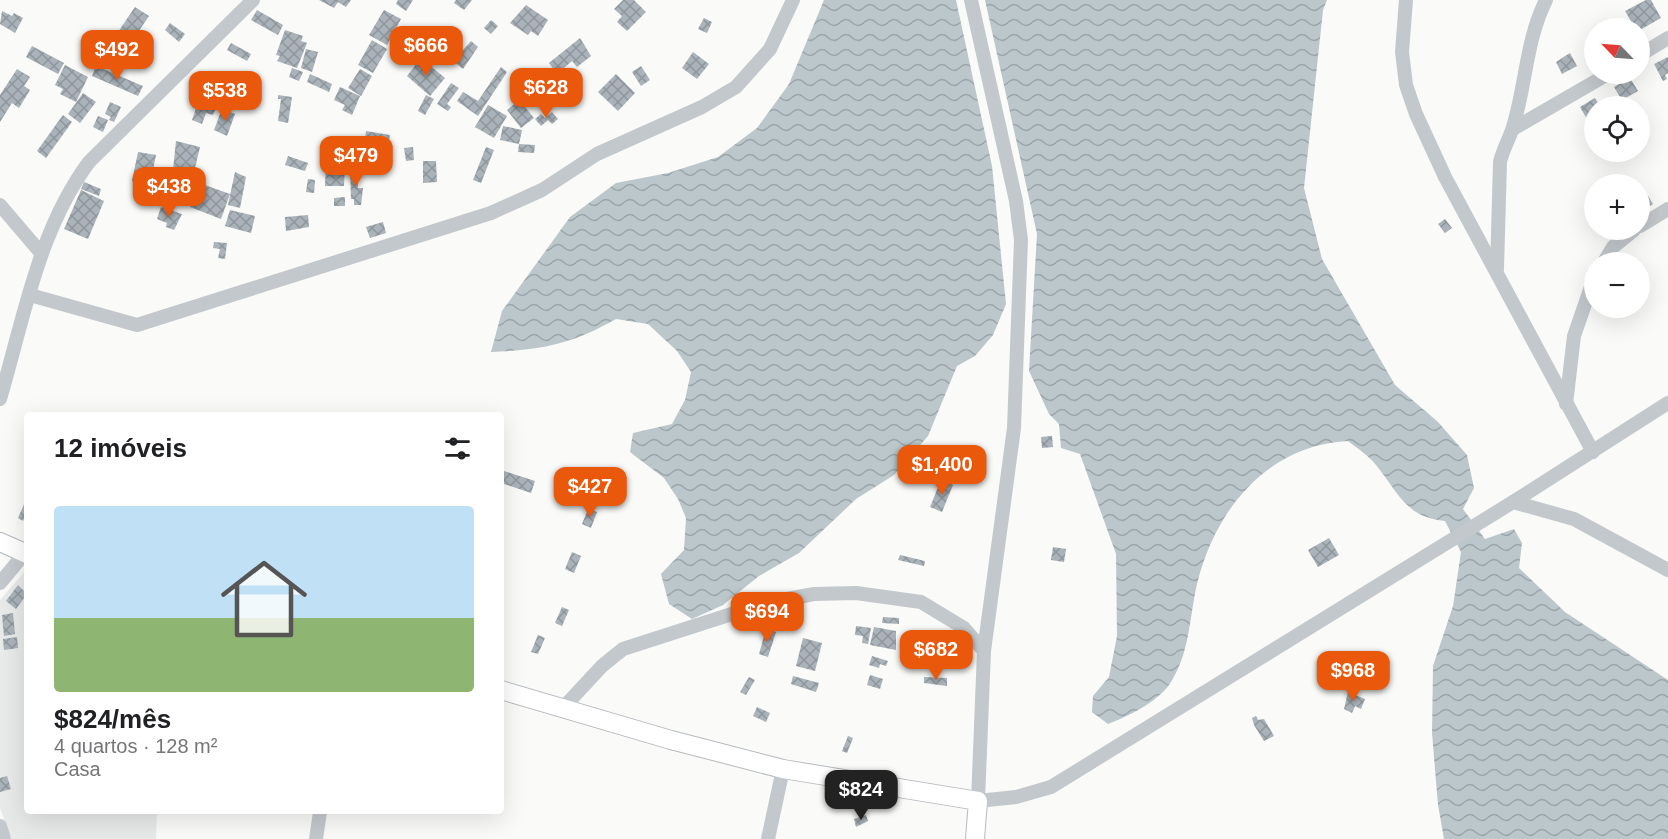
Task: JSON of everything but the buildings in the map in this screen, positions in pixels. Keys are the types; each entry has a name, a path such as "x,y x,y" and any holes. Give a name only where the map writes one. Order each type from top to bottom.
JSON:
{"main road":[{"path":"0,542 24,552"},
{"path":"504,691 783,769 978,801 975,839"}],"street":[{"path":"0,399 41,253 69,189 89,162 253,0"},
{"path":"30,295 137,326 491,213 542,190 597,154 702,107 736,87 770,49 793,0"},
{"path":"971,0 1016,201 1022,240 1014,428 984,651 978,801 1016,797 1051,787 1668,404"},
{"path":"1406,0 1402,52 1406,85 1416,114 1444,177 1497,270 1515,312 1593,452"},
{"path":"1497,270 1500,162 1504,145 1513,129 1535,21 1546,0"},
{"path":"1650,49 1668,38"},
{"path":"1513,129 1591,84"},
{"path":"0,205 41,253"},
{"path":"1650,220 1668,209"},
{"path":"1610,252 1622,240"},
{"path":"1566,404 1574,336 1584,307"},
{"path":"1513,502 1574,519 1664,566"},
{"path":"0,583 24,555"},
{"path":"564,708 602,666 623,649 766,603 814,594 856,593 921,603 964,627 984,651"},
{"path":"768,839 783,769"},
{"path":"316,839 320,814"},
{"path":"0,826 4,839"}],"shaded area":[{"path":"24,572 24,814 157,814 156,839 12,839 10,836 0,808 0,600"}],"water":[{"path":"824,0 956,0 992,166 1006,304 993,335 975,356 957,366 928,436 894,475 856,499 799,553 759,576 723,605 692,619 669,604 661,574 684,550 686,518 678,499 664,478 630,452 633,433 672,424 685,400 691,372 677,351 648,324 616,319 600,328 556,344 526,350 491,352 502,311 570,217 616,183 668,173 718,157 757,128 789,84"},
{"path":"985,0 1327,0 1323,10 1304,188 1322,259 1395,385 1438,422 1467,455 1474,488 1463,509 1485,539 1514,529 1522,543 1519,568 1565,612 1668,680 1668,839 1444,839 1438,805 1432,733 1433,666 1453,606 1461,552 1445,521 1431,519 1412,509 1397,494 1373,462 1348,441 1319,445 1293,455 1269,468 1249,486 1231,507 1205,557 1197,584 1185,649 1169,685 1149,703 1108,724 1092,712 1093,696 1109,677 1117,636 1116,554 1080,454 1061,448 1059,424 1049,414 1029,371 1037,234"}]}
